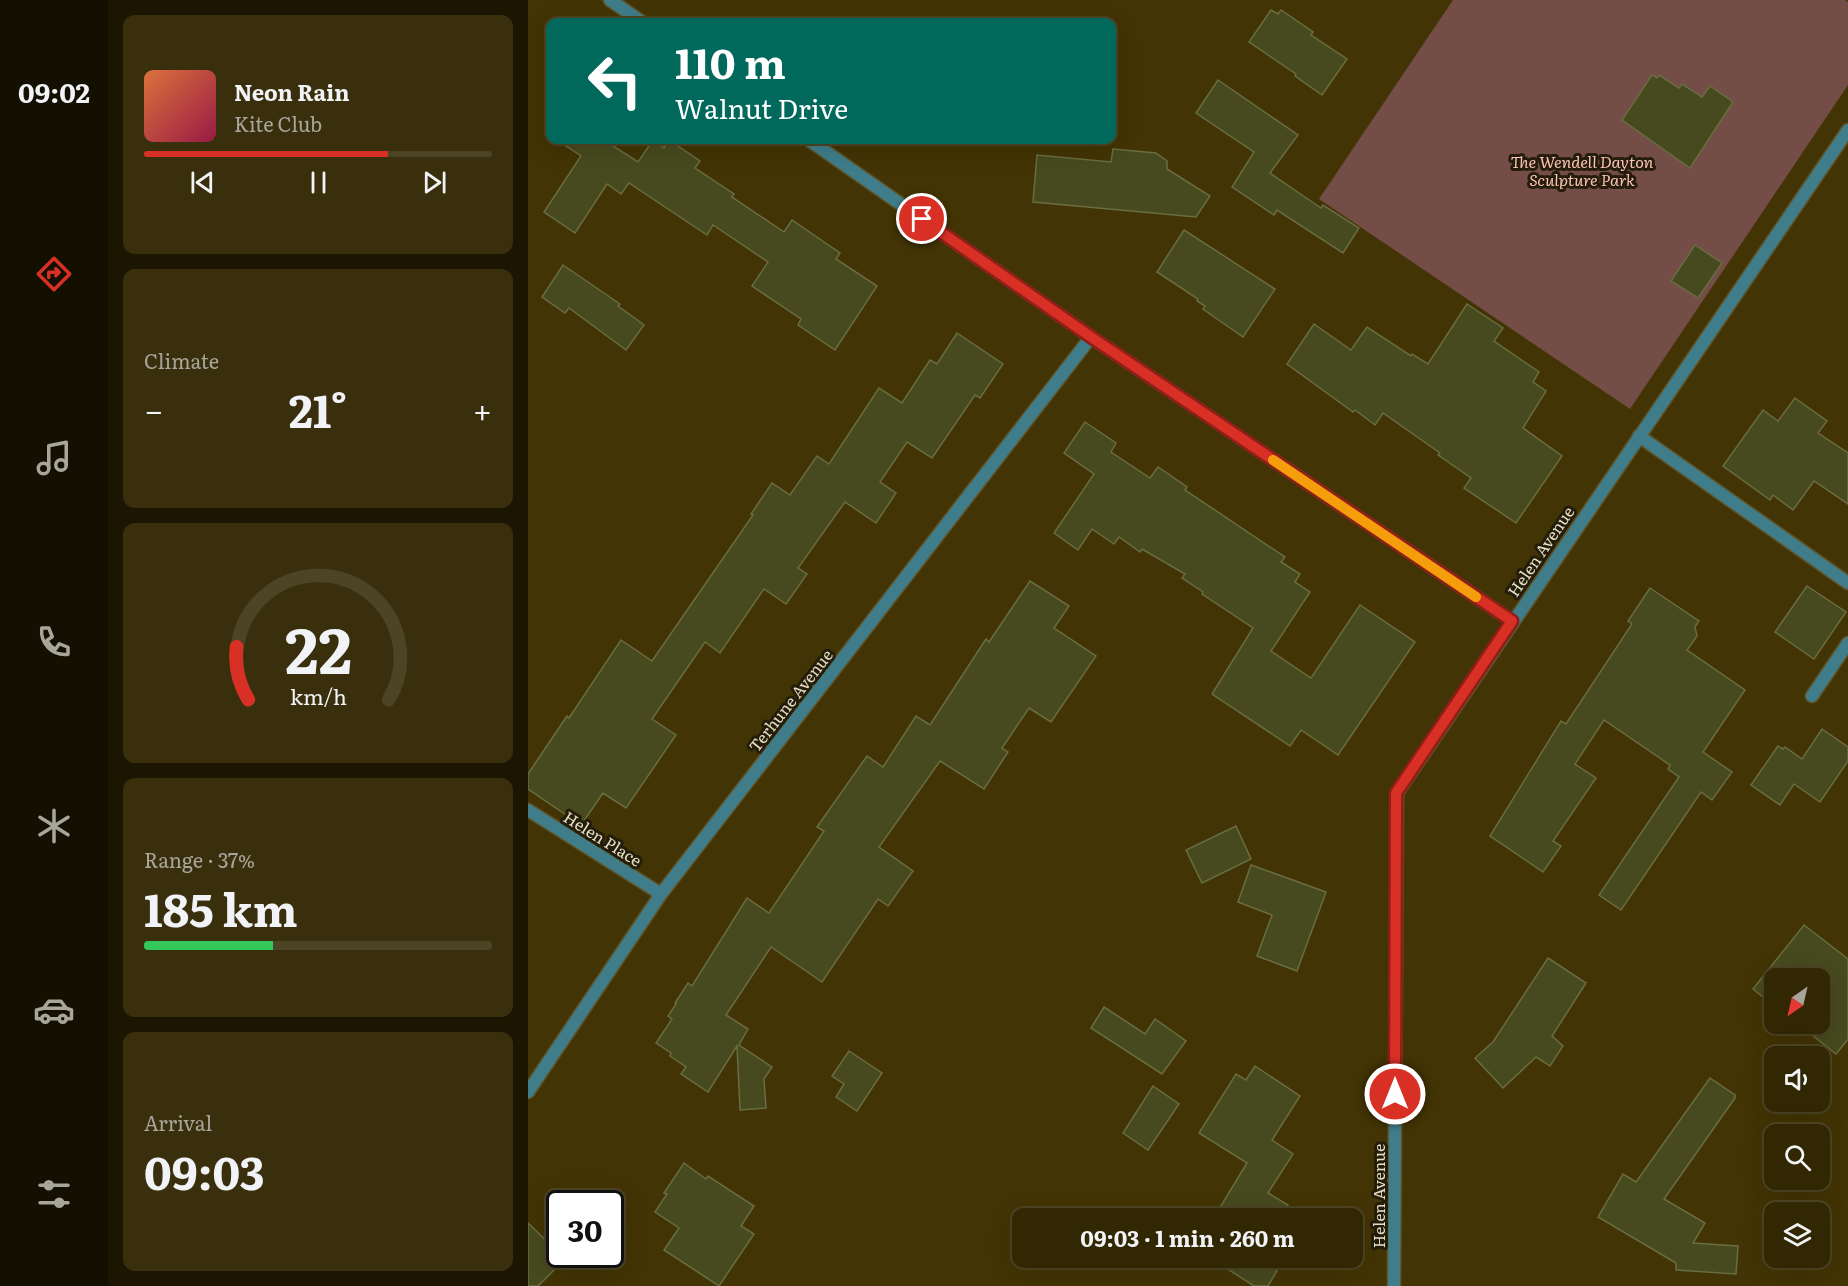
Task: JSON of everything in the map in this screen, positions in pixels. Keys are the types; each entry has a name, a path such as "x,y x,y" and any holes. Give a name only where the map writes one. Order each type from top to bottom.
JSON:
{"street":[{"path":"610,0 636,18"},
{"name":"Helen Avenue","path":"1394,1286 1396,793 1848,130"},
{"path":"815,144 1091,337 1512,621"},
{"name":"Terhune Avenue","path":"528,1092 661,894 1091,337"},
{"path":"1639,436 1848,583"},
{"path":"1812,696 1848,644"},
{"name":"Helen Place","path":"528,810 661,894"}],"green space":[{"name":"The Wendell Dayton Sculpture Park","path":"1453,0 1845,0 1848,2 1848,85 1630,409 1319,199"}],"building":[{"path":"1271,10 1278,14 1281,10 1313,32 1311,35 1347,59 1322,95 1249,42"},
{"path":"1652,75 1657,78 1659,75 1679,88 1682,84 1702,97 1710,86 1733,102 1690,168 1622,120"},
{"path":"1218,80 1298,135 1270,173 1321,208 1323,205 1359,228 1343,253 1277,210 1274,215 1232,187 1254,152 1196,113"},
{"path":"563,144 610,144 638,162 650,144 658,144 664,148 666,144 675,144 700,161 695,168 734,194 732,197 784,232 792,220 840,253 836,259 877,286 835,350 798,325 801,319 752,286 768,262 713,225 707,235 629,183 621,194 607,184 575,233 544,212 581,156"},
{"path":"1113,149 1156,153 1167,161 1167,169 1210,196 1196,217 1033,202 1037,155 1111,162"},
{"path":"1184,230 1275,289 1243,337 1203,309 1205,306 1197,301 1198,299 1157,272"},
{"path":"1695,245 1722,263 1698,298 1671,281"},
{"path":"563,265 620,304 618,306 644,325 626,350 569,308 565,313 542,297"},
{"path":"1467,304 1503,328 1494,341 1539,372 1533,382 1546,391 1523,428 1562,456 1516,523 1464,488 1471,478 1383,413 1375,425 1355,410 1353,412 1287,364 1314,324 1351,350 1367,327 1411,356 1412,354 1428,364"},
{"path":"957,333 1003,364 980,398 975,395 932,458 907,442 880,482 896,493 876,523 845,502 798,568 807,574 786,604 764,589 720,653 705,642 652,719 676,735 626,808 603,793 581,825 528,789 528,774 621,640 652,661 753,515 751,514 772,483 790,495 817,456 829,464 879,388 902,403 930,360 937,364"},
{"path":"1795,398 1827,421 1818,433 1848,453 1848,504 1814,481 1793,510 1773,495 1770,500 1723,466 1763,410 1778,421"},
{"path":"1085,422 1116,443 1111,452 1150,478 1158,467 1187,487 1185,490 1285,557 1281,562 1300,574 1295,582 1310,592 1271,651 1311,678 1360,605 1415,642 1338,755 1301,730 1290,746 1212,694 1253,628 1202,594 1203,592 1182,578 1185,574 1142,549 1140,552 1119,537 1114,544 1092,529 1078,550 1054,533 1094,474 1064,453"},
{"path":"1030,581 1069,606 1054,628 1096,656 1051,722 1029,708 1002,748 1008,752 984,789 940,761 879,847 913,871 888,906 878,899 822,982 771,947 726,1015 748,1029 739,1045 772,1067 764,1079 766,1108 740,1110 737,1046 708,1092 681,1074 686,1067 656,1043 672,1019 668,1016 675,1003 688,983 692,986 747,898 769,913 824,831 817,827 867,756 883,767 916,716 930,725 986,639 989,642"},
{"path":"1807,586 1846,612 1814,659 1775,632"},
{"path":"1650,588 1699,621 1695,627 1697,636 1687,650 1745,690 1703,752 1732,772 1712,800 1701,792 1621,910 1599,895 1679,777 1668,769 1670,765 1604,720 1575,764 1596,778 1553,841 1561,846 1543,872 1490,836 1561,721 1566,724 1632,624 1628,621"},
{"path":"1822,729 1848,747 1848,761 1820,802 1794,784 1780,805 1751,785 1778,746 1783,749 1785,747 1802,759"},
{"path":"1236,826 1251,859 1202,883 1186,850"},
{"path":"1251,865 1326,892 1297,971 1257,956 1272,915 1238,902"},
{"path":"1804,925 1848,959 1848,1039 1836,1054 1830,1049 1830,1046 1826,1046 1811,1034 1830,1034 1830,968 1770,968"},
{"path":"1548,958 1586,983 1552,1036 1563,1046 1550,1066 1536,1057 1503,1088 1475,1058 1493,1042"},
{"path":"1764,975 1764,998 1753,989"},
{"path":"1104,1007 1145,1034 1155,1019 1186,1041 1162,1074 1091,1028"},
{"path":"849,1051 882,1073 857,1111 836,1097 844,1084 832,1076"},
{"path":"1255,1066 1300,1096 1272,1140 1293,1154 1268,1193 1288,1205 1288,1208 1220,1208 1247,1163 1199,1133 1236,1074 1246,1080"},
{"path":"1710,1078 1735,1095 1735,1098 1664,1199 1705,1223 1693,1243 1738,1246 1736,1274 1676,1270 1676,1263 1598,1217 1623,1174 1636,1182"},
{"path":"1153,1086 1179,1104 1148,1150 1123,1133"},
{"path":"684,1163 706,1179 708,1176 754,1206 741,1226 754,1234 719,1286 664,1250 679,1228 655,1212 667,1194 664,1193"},
{"path":"528,1223 546,1241 546,1268 556,1268 538,1286 528,1286"},
{"path":"1226,1268 1272,1268 1277,1271 1268,1286 1254,1286"}],"slow traffic":[{"path":"1273,460 1476,597"}],"route":[{"path":"922,219 1091,337 1512,621 1396,793 1395,1094"}]}
